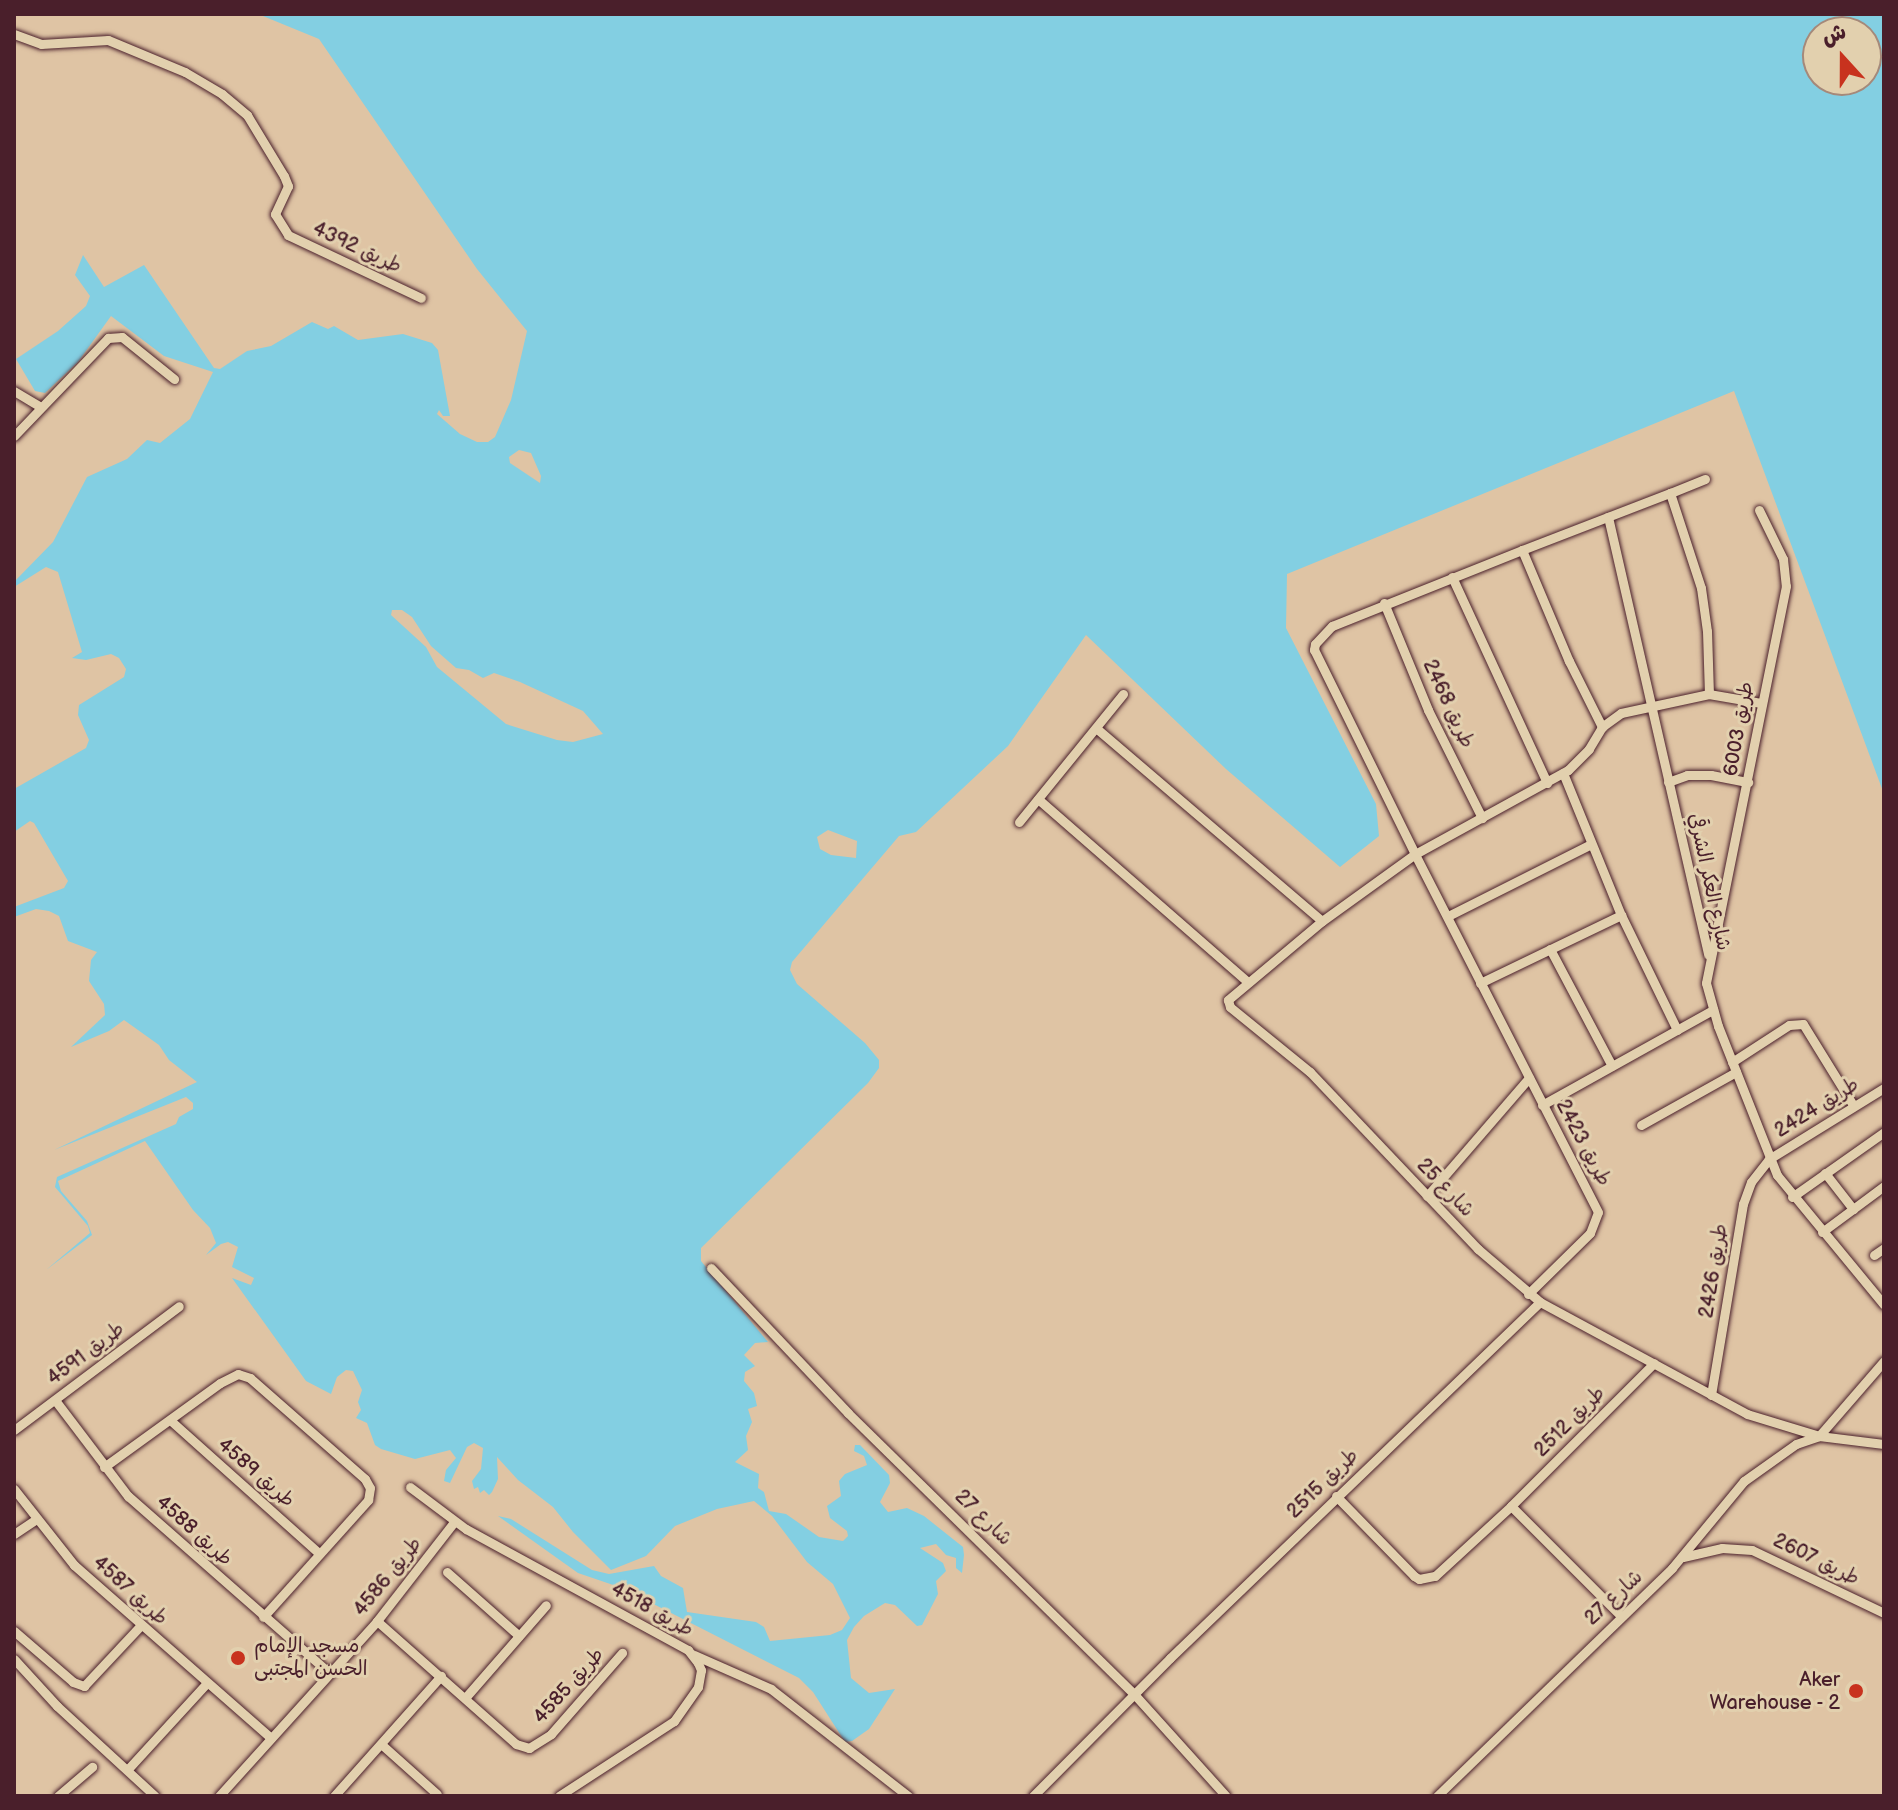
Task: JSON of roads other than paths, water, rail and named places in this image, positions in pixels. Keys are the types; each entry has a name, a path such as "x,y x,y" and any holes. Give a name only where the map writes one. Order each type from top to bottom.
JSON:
{"street":[{"name":"طريق 4392","path":"14,34 41,44 108,40 185,72 222,94 247,115 284,176 288,186 275,209 277,221 288,235 421,298"},
{"path":"14,436 102,342 115,336 127,340 174,379"},
{"path":"14,391 41,407"},
{"path":"1384,603 1705,479"},
{"path":"1670,493 1688,540 1704,602 1709,694"},
{"name":"طريق 6003","path":"1709,958 1733,834 1748,782 1786,574 1783,559 1759,510"},
{"name":"شارع العكر الشرقي","path":"1608,517 1709,958 1706,983 1713,1010 1769,1159 1792,1197 1884,1305"},
{"path":"1522,550 1554,628 1602,727 1621,713 1709,694 1761,703"},
{"path":"1452,577 1547,783"},
{"name":"طريق 2468","path":"1384,603 1428,710 1482,818"},
{"name":"طريق 2423","path":"1384,603 1323,632 1314,650 1598,1212 1590,1233 1528,1294"},
{"path":"1019,822 1123,694"},
{"name":"شارع 25","path":"1602,727 1583,756 1563,773 1415,854 1322,921 1231,996 1230,1007 1310,1072 1427,1196 1528,1294 1747,1414 1819,1436 1884,1444"},
{"path":"1096,728 1322,921"},
{"path":"1563,773 1621,915 1677,1030"},
{"path":"1668,782 1687,775 1711,775 1748,782"},
{"path":"1038,799 1248,982"},
{"path":"1448,916 1591,844"},
{"path":"1480,983 1621,915"},
{"path":"1550,949 1612,1066"},
{"path":"1542,1105 1713,1010"},
{"path":"1641,1125 1734,1067 1789,1025 1803,1024 1853,1105"},
{"path":"1427,1196 1529,1078"},
{"name":"طريق 2424","path":"1769,1159 1884,1088"},
{"path":"1792,1197 1883,1135"},
{"name":"طريق 2426","path":"1711,1395 1743,1204 1751,1182 1769,1159"},
{"path":"1825,1173 1853,1209"},
{"path":"1822,1232 1884,1186"},
{"path":"1874,1255 1884,1248"},
{"name":"شارع 27","path":"711,1268 848,1413 1134,1694 1226,1796"},
{"name":"طريق 2515","path":"1033,1796 1336,1496 1540,1302"},
{"name":"طريق 4591","path":"14,1430 179,1306"},
{"path":"1819,1436 1884,1361"},
{"name":"طريق 2512","path":"1336,1496 1419,1579 1443,1570 1654,1363"},
{"path":"104,1467 232,1375 244,1375 365,1479 370,1488 368,1500 263,1617"},
{"name":"طريق 4588","path":"55,1400 128,1496 328,1672"},
{"name":"طريق 4589","path":"170,1420 319,1553"},
{"name":"شارع 27","path":"1437,1796 1683,1558 1718,1508 1744,1481 1796,1444 1819,1436"},
{"name":"طريق 4518","path":"410,1487 454,1522 694,1655 701,1670 698,1687 674,1721 559,1796"},
{"name":"طريق 4587","path":"14,1489 74,1565 271,1738"},
{"path":"1511,1506 1621,1616"},
{"path":"14,1534 36,1519"},
{"name":"طريق 4586","path":"219,1796 377,1621 454,1522"},
{"name":"طريق 2607","path":"1683,1558 1722,1548 1752,1550 1884,1613"},
{"path":"447,1572 519,1636"},
{"path":"465,1698 546,1605"},
{"name":"طريق 4585","path":"377,1621 516,1744 536,1746 622,1653"},
{"path":"14,1631 80,1686 91,1682 141,1625"},
{"path":"694,1655 771,1689 908,1796"},
{"path":"14,1659 57,1706 153,1793 163,1796"},
{"path":"334,1796 441,1676"},
{"path":"128,1769 206,1684"},
{"path":"381,1744 437,1794"},
{"path":"58,1796 92,1767"}],"water":[{"path":"258,14 1884,14 1884,794 1734,391 1287,574 1286,628 1376,804 1379,836 1340,867 1226,769 1086,635 1008,746 916,832 899,836 792,962 790,970 797,984 865,1043 879,1060 879,1068 868,1083 701,1248 701,1261 768,1342 755,1343 744,1355 755,1366 745,1372 744,1381 754,1393 757,1406 748,1409 752,1422 746,1436 748,1450 735,1462 759,1474 758,1488 764,1492 769,1511 786,1514 819,1537 843,1541 848,1536 847,1531 830,1518 827,1506 841,1496 839,1481 845,1474 867,1465 864,1456 854,1451 855,1445 860,1445 889,1475 890,1483 880,1502 888,1512 907,1508 924,1516 963,1547 964,1555 962,1573 956,1568 956,1558 946,1555 936,1544 920,1548 943,1563 946,1571 936,1581 938,1594 922,1625 917,1626 895,1605 885,1603 864,1616 854,1627 847,1640 851,1678 869,1693 895,1689 869,1729 852,1741 845,1742 813,1692 799,1678 622,1588 578,1573 498,1516 511,1519 592,1570 609,1574 654,1566 661,1576 683,1588 687,1612 756,1622 764,1627 770,1641 830,1635 842,1630 850,1618 833,1584 807,1562 772,1516 754,1501 717,1509 675,1526 646,1556 611,1570 553,1507 518,1480 497,1457 498,1479 492,1492 489,1495 484,1490 480,1493 478,1487 474,1489 472,1481 481,1469 483,1448 474,1443 467,1447 450,1483 444,1481 446,1470 456,1458 450,1450 415,1459 381,1449 375,1445 367,1423 356,1418 361,1410 358,1402 362,1390 353,1371 346,1370 337,1377 331,1394 306,1381 232,1278 251,1285 254,1278 232,1267 238,1247 228,1242 206,1255 216,1243 210,1228 193,1210 145,1141 58,1181 61,1191 87,1221 92,1235 46,1270 90,1233 88,1226 55,1187 57,1177 176,1124 179,1117 193,1109 193,1103 186,1097 54,1150 197,1082 169,1060 159,1045 124,1020 109,1031 71,1047 105,1015 104,1004 89,981 91,960 97,952 68,941 59,916 49,911 36,909 14,917 14,907 64,888 68,881 34,823 30,821 14,832 14,789 86,748 89,740 78,715 79,705 124,677 126,669 119,658 111,654 86,660 72,658 82,652 58,572 46,567 14,587 14,582 53,542 87,477 127,459 147,440 160,443 190,419 213,372 164,356 111,316 78,362 45,393 35,391 16,359 58,331 86,306 90,296 75,275 83,255 104,287 144,265 214,368 220,369 247,351 271,346 312,322 328,329 334,326 358,340 403,334 432,343 438,350 450,416 443,416 439,410 437,414 460,434 477,442 488,442 495,437 511,400 527,331 477,269 319,39","holes":["519,450 531,453 541,476 540,483 510,463 509,457","392,610 402,610 412,617 431,646 456,668 469,670 483,678 494,673 520,682 583,711 603,734 573,742 506,724 437,667 426,647 391,615","828,830 857,841 856,858 831,855 820,849 817,837"]}],"place":[{"name":"مسجد الإمام الحسن المجتبى","path":"238,1658"},
{"name":"Aker Warehouse - 2","path":"1856,1691"}]}
